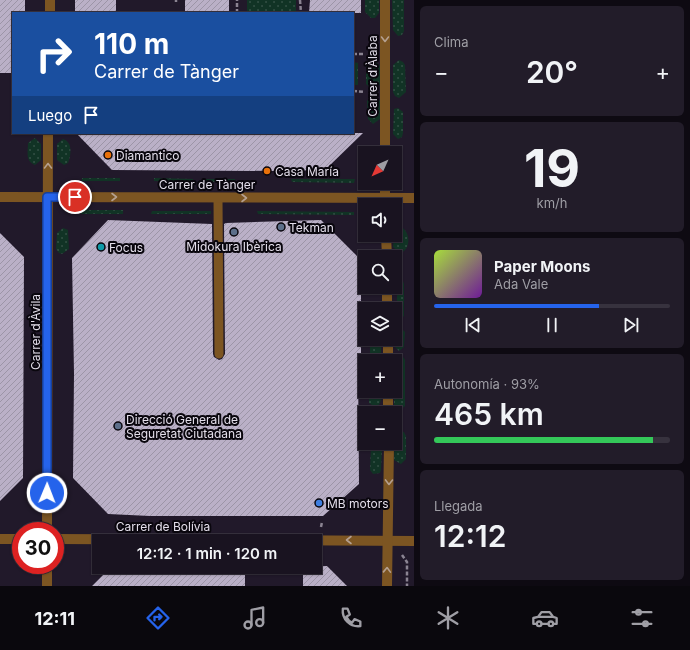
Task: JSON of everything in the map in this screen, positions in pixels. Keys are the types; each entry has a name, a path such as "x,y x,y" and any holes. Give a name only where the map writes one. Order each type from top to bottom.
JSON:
{"street":[{"path":"50,0 50,12"},
{"name":"Carrer d'Àlaba","path":"385,0 385,146"},
{"name":"Carrer d'Àvila","path":"47,522 48,134"},
{"name":"Carrer de Tànger","path":"0,196 358,201"},
{"name":"Carrer de Tànger","path":"402,199 414,198"},
{"path":"387,586 389,450"},
{"path":"0,539 12,539"},
{"name":"Carrer de Bolívia","path":"64,539 414,541"},
{"path":"47,574 47,586"}],"lane":[{"path":"218,198 219,354"}],"path":[{"path":"237,0 237,12"},
{"path":"300,0 301,12"},
{"path":"354,54 364,54"},
{"path":"354,91 365,92"},
{"path":"321,527 322,522"}],"green space":[{"path":"247,0 296,0 296,12 247,12"},
{"path":"365,0 379,0 379,13 375,18 371,18 365,12"},
{"path":"392,0 404,0 404,31 402,35 398,36 393,30"},
{"path":"399,60 405,65 406,92 399,98 395,96 393,92 393,65"},
{"path":"372,61 376,62 380,66 380,84 373,90 366,84 366,66"},
{"path":"354,62 358,63 358,85 354,85"},
{"path":"373,95 380,101 380,119 373,124 368,119 367,101"},
{"path":"398,108 403,112 403,133 402,137 398,139 393,134 394,109"},
{"path":"35,138 41,144 41,160 35,165 28,159 28,143"},
{"path":"63,139 70,146 68,163 64,165 57,160 57,144"},
{"path":"82,178 120,178 120,181 82,181"},
{"path":"154,178 193,179 193,182 154,181"},
{"path":"203,179 235,179 235,182 204,182"},
{"path":"291,179 355,179 354,183 292,182"},
{"path":"81,210 123,210 123,214 81,214"},
{"path":"152,211 211,211 211,214 151,214"},
{"path":"257,211 354,212 354,215 258,214"},
{"path":"63,228 68,230 69,249 62,254 56,249 57,233"},
{"path":"402,228 407,233 408,245 402,252 402,250 396,250 393,247 393,242 402,242"},
{"path":"403,281 404,316 402,318 402,302 397,302 397,294 402,294"},
{"path":"402,329 405,332 404,347 399,351 394,346 402,346"},
{"path":"370,346 381,346 381,354 370,354"},
{"path":"402,356 405,360 405,406 402,408 402,406 394,405 394,398 402,398"},
{"path":"369,398 381,398 379,405 377,406 374,406 369,403"},
{"path":"402,432 404,432 406,436 406,459 401,464 394,460 394,450 402,450"},
{"path":"371,450 382,450 380,473 373,474 370,470"}],"building":[{"path":"0,0 25,0 25,12 12,12 12,73 0,73"},
{"path":"75,0 116,0 116,12 75,12"},
{"path":"185,0 229,0 229,12 185,12"},
{"path":"310,0 361,0 361,13 309,12"},
{"path":"363,133 325,170 112,170 77,134"},
{"path":"108,220 212,224 213,354 214,357 219,360 222,359 225,354 224,224 321,220 358,257 358,294 361,294 361,302 358,302 358,346 361,346 361,354 358,354 359,484 323,516 150,516 108,514 73,478 74,374 72,258"},
{"path":"0,233 24,257 23,478 0,501"},
{"path":"322,566 327,566 347,586 303,586 303,574 322,574"},
{"path":"104,574 245,574 245,586 92,586"}],"place":[{"name":"Diamantico","path":"108,155"},
{"name":"Casa María","path":"267,171"},
{"name":"Tekman","path":"281,227"},
{"name":"Midokura Ibèrica","path":"234,232"},
{"name":"Focus","path":"101,247"},
{"name":"Direcció General de Seguretat Ciutadana","path":"118,426"},
{"name":"MB motors","path":"319,503"}],"route":[{"path":"47,493 47,197 75,197"}]}
